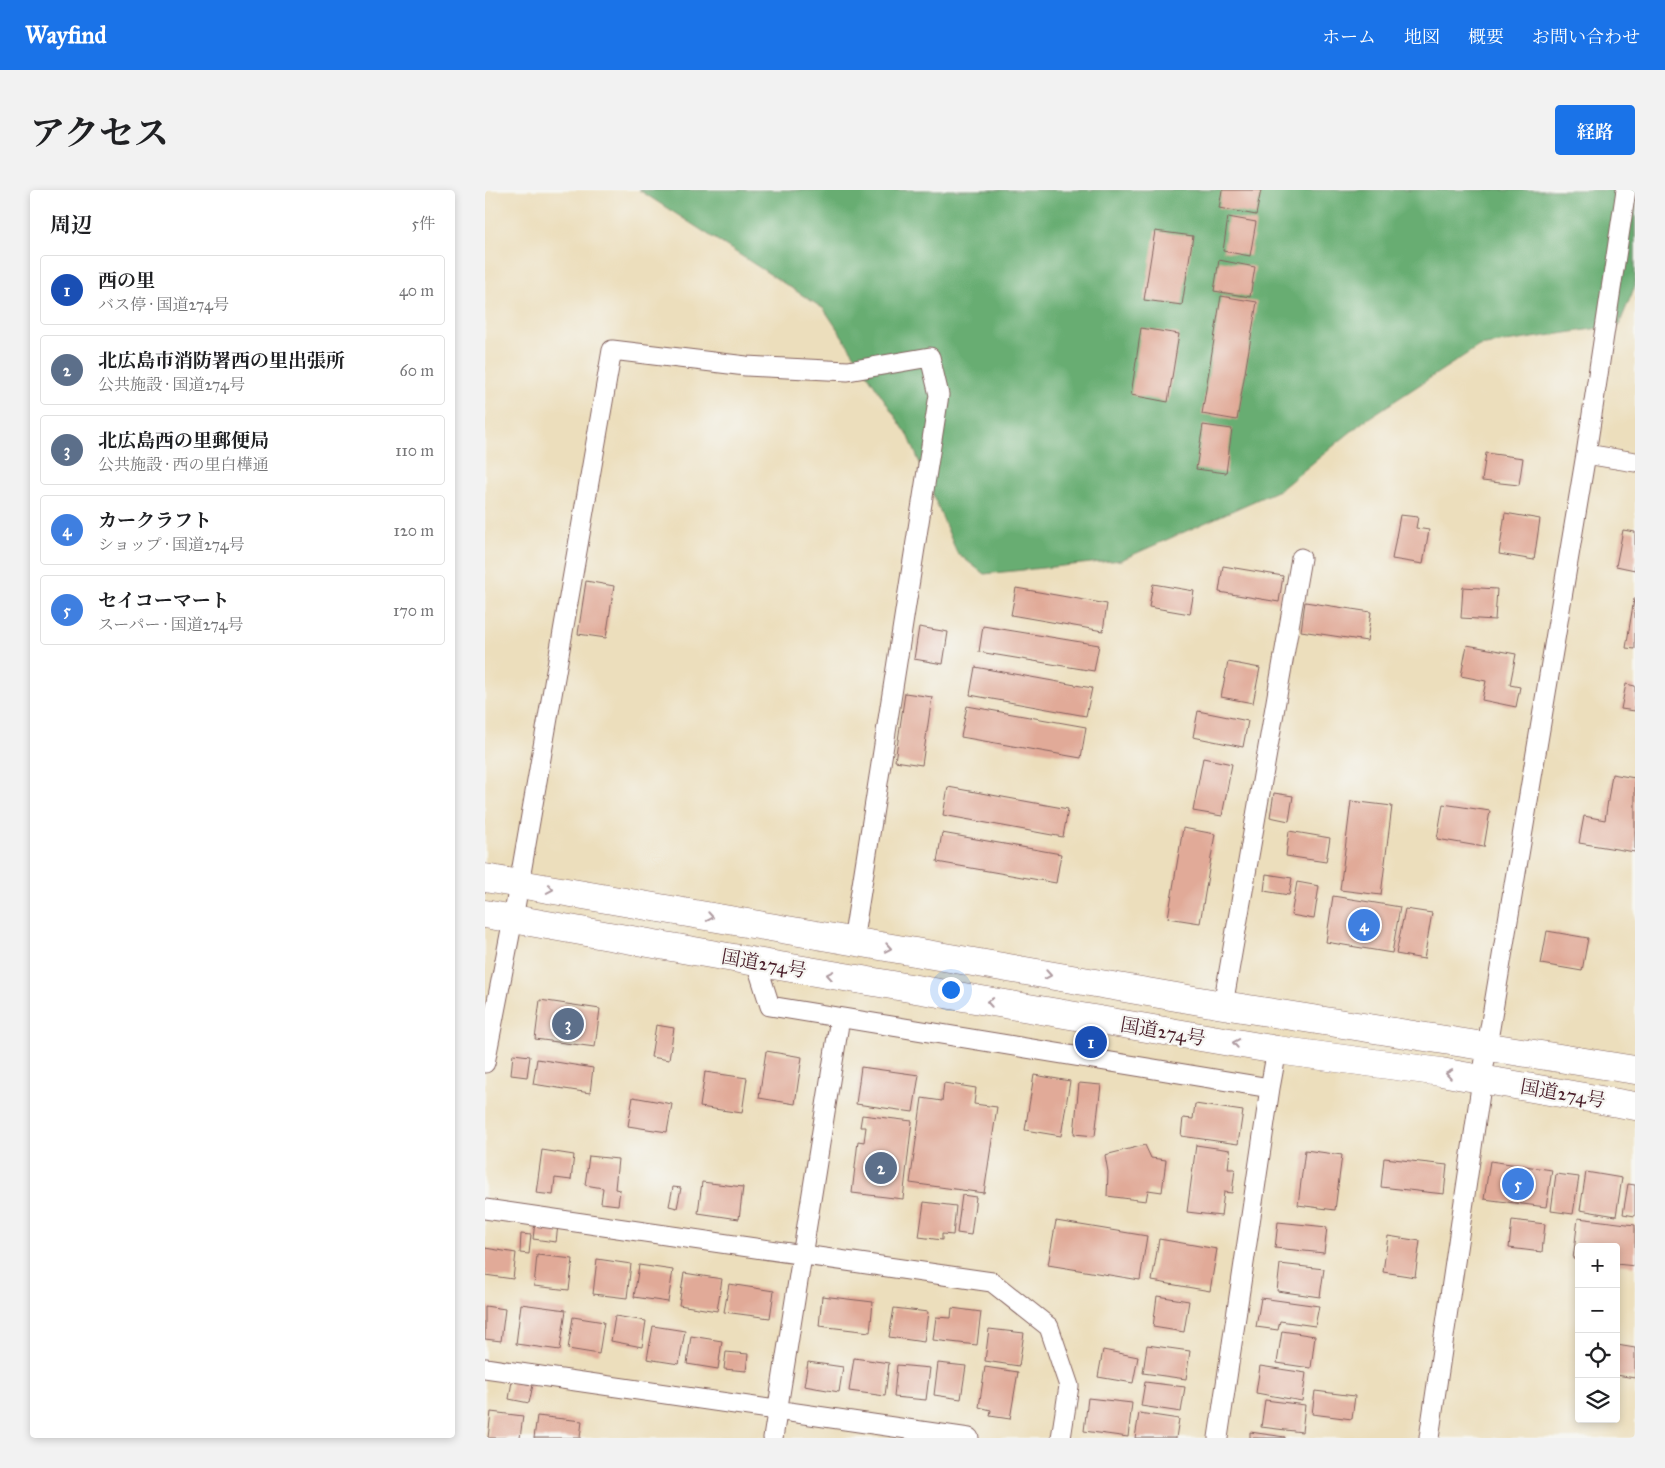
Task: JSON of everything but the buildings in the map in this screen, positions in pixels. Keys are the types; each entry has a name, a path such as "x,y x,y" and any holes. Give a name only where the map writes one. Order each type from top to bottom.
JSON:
{"highway":[{"name":"国道274号","path":"485,878 1223,1005 1635,1070"},
{"name":"国道274号","path":"485,914 1277,1050 1441,1072 1635,1106"}],"street":[{"path":"1429,1438 1487,1046 1585,454 1626,190"},
{"path":"485,1063 513,919 612,350 746,366 848,371 930,357 939,395 853,942"},
{"path":"1585,454 1635,462"},
{"path":"1223,1005 1301,558"},
{"path":"756,962 770,1006 1270,1088"},
{"path":"773,1438 841,1018"},
{"path":"1218,1438 1277,1050"},
{"path":"485,1209 992,1282 1049,1327 1069,1386 1061,1438"},
{"path":"485,1368 969,1438"}],"green space":[{"path":"639,190 1635,190 1635,286 1619,325 1479,346 1364,421 1281,489 1121,560 984,574 957,553 909,437 824,309"}],"place":[{"name":"カークラフト","path":"1364,925"},
{"name":"北広島西の里郵便局","path":"568,1024"},
{"name":"西の里","path":"1091,1042"},
{"name":"北広島市消防署西の里出張所","path":"881,1168"},
{"name":"セイコーマート","path":"1518,1184"}]}
